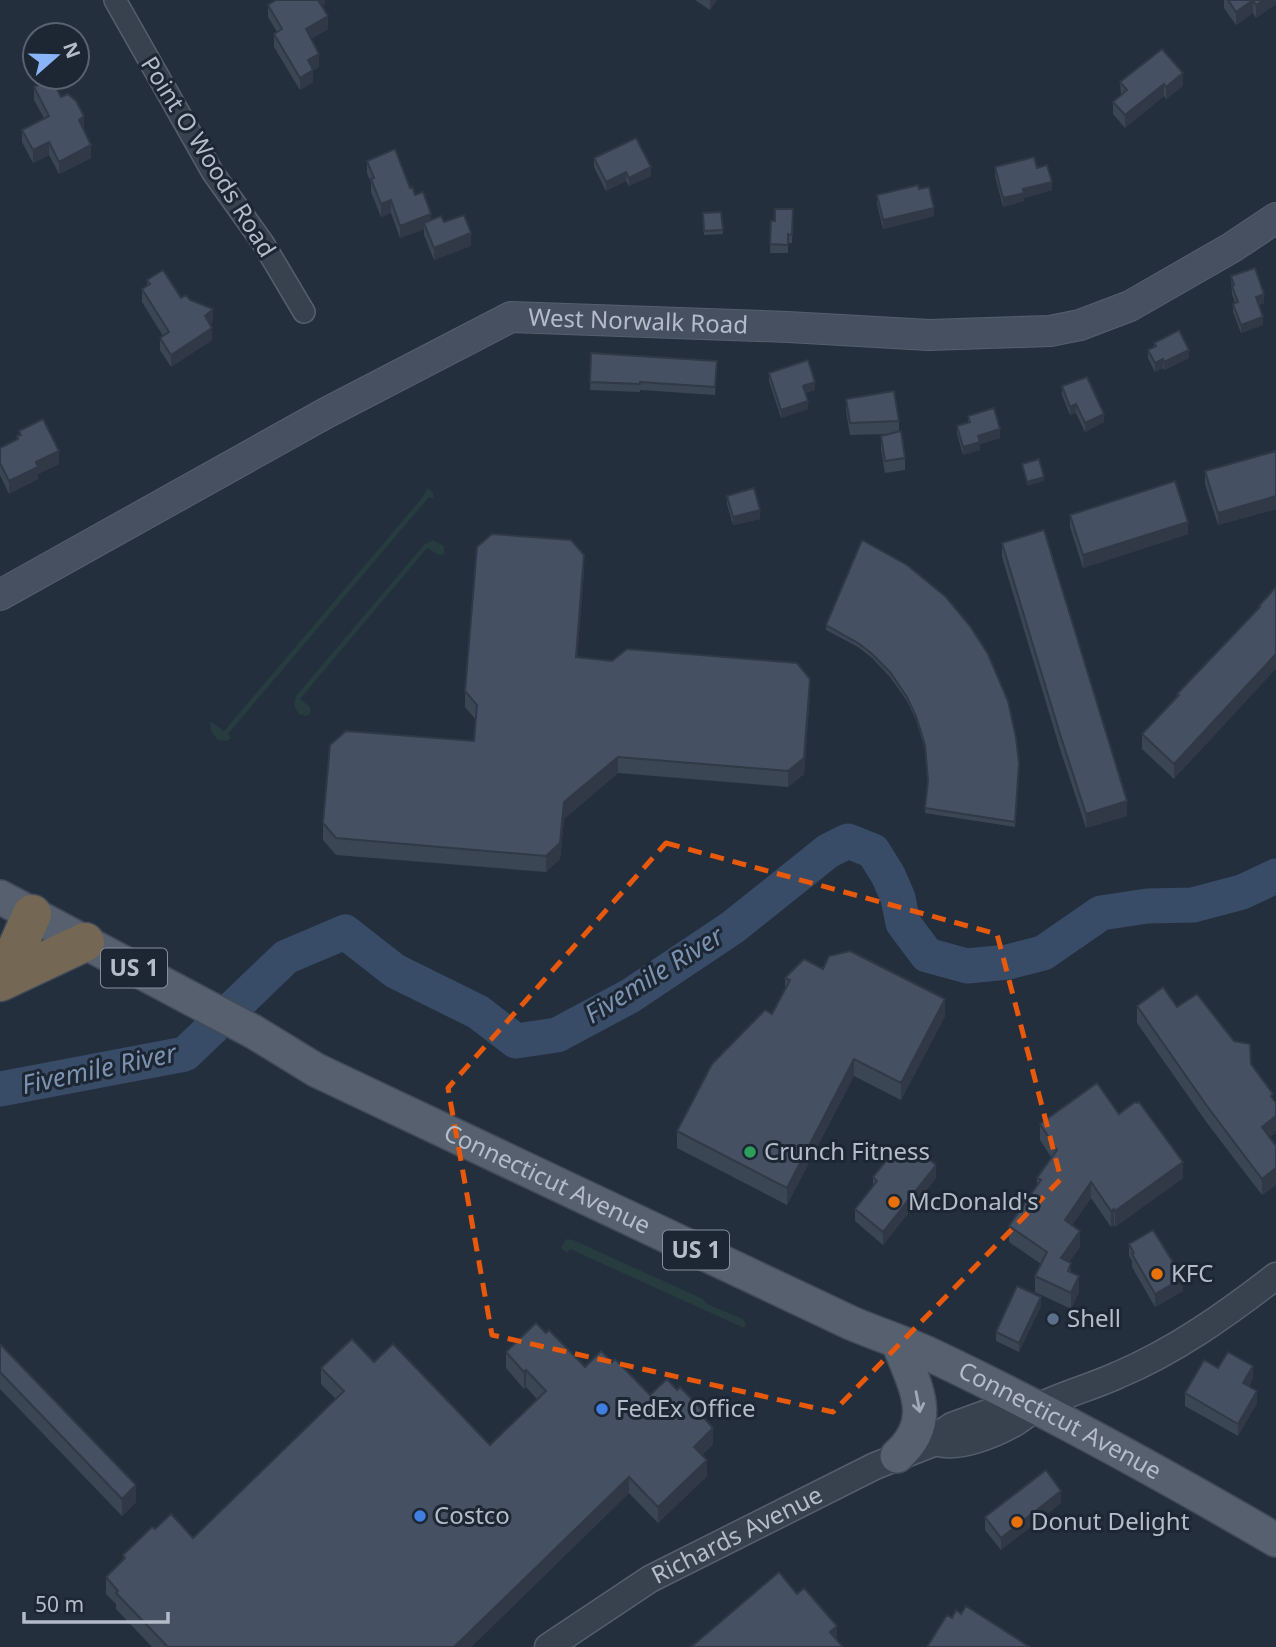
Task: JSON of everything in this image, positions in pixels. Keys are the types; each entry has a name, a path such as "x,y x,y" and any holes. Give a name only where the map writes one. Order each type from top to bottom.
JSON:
{"highway":[{"path":"0,968 17,948 16,905"},
{"path":"0,982 85,942"}],"main road":[{"name":"West Norwalk Road","path":"0,595 326,412 511,317 929,335 1050,331 1080,325 1130,306 1231,248 1276,218"},
{"name":"US 1","path":"16,905 85,942"},
{"name":"Connecticut Avenue","path":"85,942 254,1032 328,1075 851,1323 928,1353 1037,1407 1276,1540"},
{"path":"897,1456 914,1438 921,1410 898,1342"}],"street":[{"name":"Point O Woods Road","path":"115,0 213,173 262,243 303,312"},
{"name":"Richards Avenue","path":"548,1647 650,1579 897,1456 936,1442 942,1433 952,1426 996,1410 1037,1407 1119,1375 1166,1352 1235,1307 1276,1276"}],"highlighted area":[{"path":"666,843 997,934 1061,1179 833,1412 492,1335 448,1088"}],"green space":[{"path":"428,488 434,499 429,497 228,734 231,738 227,741 218,740 211,731 210,721 224,731"},
{"path":"433,540 444,546 444,554 439,555 427,548 300,699 310,707 310,714 299,714 294,705 296,696 424,545"},
{"path":"566,1239 703,1299 707,1304 743,1319 746,1325 744,1328 570,1249 567,1253 561,1248"}],"building":[{"path":"276,0 318,0 328,16 306,29 319,54 308,60 313,70 300,78 274,34 282,29 268,5"},
{"path":"1228,0 1253,0 1236,12"},
{"path":"1162,49 1183,73 1166,87 1164,84 1125,115 1113,102 1127,90 1120,82"},
{"path":"36,91 58,91 61,97 68,94 76,101 84,116 79,120 91,145 59,162 49,142 33,150 22,130 49,116"},
{"path":"636,138 651,167 629,178 626,172 606,182 594,158"},
{"path":"395,149 410,188 412,187 415,195 423,192 431,214 400,226 391,200 381,204 367,161"},
{"path":"1034,157 1037,168 1047,165 1052,182 1023,189 1024,193 1003,198 995,167"},
{"path":"918,185 919,189 929,187 934,208 883,220 877,195"},
{"path":"775,209 793,209 792,235 788,234 788,245 770,244 771,221 775,221"},
{"path":"721,212 723,230 704,231 703,213"},
{"path":"464,215 471,233 434,248 424,223 441,216 444,222"},
{"path":"1255,268 1264,294 1256,297 1263,317 1241,325 1233,304 1238,302 1231,276"},
{"path":"163,270 181,298 186,295 190,300 213,309 205,316 212,328 171,355 160,338 169,332 142,289 150,284 147,280"},
{"path":"1179,330 1189,350 1164,362 1163,359 1155,363 1148,350 1156,346 1154,343"},
{"path":"591,353 717,361 715,387 590,382"},
{"path":"808,360 815,382 803,386 808,401 781,410 769,373"},
{"path":"1087,377 1104,414 1085,423 1076,404 1070,407 1062,386"},
{"path":"894,391 899,421 850,423 846,399"},
{"path":"994,408 1000,429 978,436 980,442 963,447 957,426 970,422 968,416"},
{"path":"43,419 59,451 36,462 38,467 9,481 0,463 0,448 18,439 17,436 21,435 19,431"},
{"path":"901,431 905,458 885,461 881,436"},
{"path":"1276,451 1276,496 1218,513 1205,471"},
{"path":"1039,459 1044,477 1027,482 1022,464"},
{"path":"1175,481 1188,522 1083,555 1070,515"},
{"path":"754,488 760,510 733,517 727,496"},
{"path":"1044,530 1127,801 1086,814 1002,543"},
{"path":"492,534 571,540 584,555 576,657 612,661 627,649 797,663 810,679 804,758 788,771 618,757 564,802 560,843 546,856 336,838 323,823 330,745 346,731 474,741 477,705 465,691 477,547"},
{"path":"862,540 907,565 946,597 970,626 988,654 1008,701 1016,738 1019,763 1015,822 925,808 928,781 925,745 907,697 890,672 871,653 826,625"},
{"path":"1276,587 1276,654 1174,764 1142,734"},
{"path":"850,951 945,999 901,1083 854,1059 787,1188 677,1131 712,1064 765,1010 772,1014 790,980 785,978 804,959 823,969 829,956"},
{"path":"1163,987 1177,1007 1197,994 1234,1041 1250,1044 1251,1064 1273,1094 1271,1096 1276,1103 1276,1116 1262,1127 1276,1146 1276,1168 1262,1179 1137,1006"},
{"path":"1097,1083 1119,1114 1139,1102 1183,1162 1115,1211 1111,1211 1091,1182 1065,1220 1080,1231 1061,1258 1071,1263 1068,1271 1079,1276 1071,1293 1035,1276 1047,1252 1009,1226 1041,1180 1037,1178 1057,1150 1040,1124"},
{"name":"McDonald's","path":"898,1146 909,1155 916,1148 936,1165 883,1232 855,1209 877,1181 873,1177"},
{"name":"KFC","path":"1153,1230 1183,1278 1155,1294 1129,1244"},
{"path":"1017,1286 1041,1297 1019,1343 996,1332"},
{"name":"Costco","path":"536,1323 546,1333 549,1330 585,1367 601,1351 612,1362 615,1359 650,1395 667,1379 677,1390 680,1387 706,1414 703,1417 713,1428 694,1447 707,1460 658,1507 629,1477 454,1647 168,1647 116,1593 118,1591 106,1577 125,1558 123,1555 152,1527 155,1529 171,1514 193,1538 344,1391 321,1368 352,1339 374,1362 393,1344 490,1445 546,1391 506,1352"},
{"path":"0,1344 136,1485 122,1499 0,1372"},
{"path":"1228,1352 1253,1366 1243,1383 1257,1391 1238,1424 1185,1393 1204,1360 1218,1368"},
{"path":"1046,1470 1061,1491 1001,1538 985,1517"},
{"path":"779,1572 797,1594 804,1588 837,1626 830,1632 843,1647 691,1647"},
{"path":"966,1606 1030,1647 927,1647 947,1615 952,1618 956,1610 961,1614"}],"waterway":[{"name":"Fivemile River","path":"0,1089 185,1054 286,957 345,932 395,971 478,1012 516,1041 557,1035 630,996 733,927 828,851 848,841 873,851 898,898 903,923 927,955 967,966 1008,962 1043,953 1101,913 1147,906 1193,905 1242,892 1276,876"}],"place":[{"name":"Crunch Fitness","path":"750,1152"},
{"name":"McDonald's","path":"894,1202"},
{"name":"KFC","path":"1157,1274"},
{"name":"Shell","path":"1053,1319"},
{"name":"FedEx Office","path":"602,1409"},
{"name":"Costco","path":"420,1516"},
{"name":"Donut Delight","path":"1017,1522"}]}
